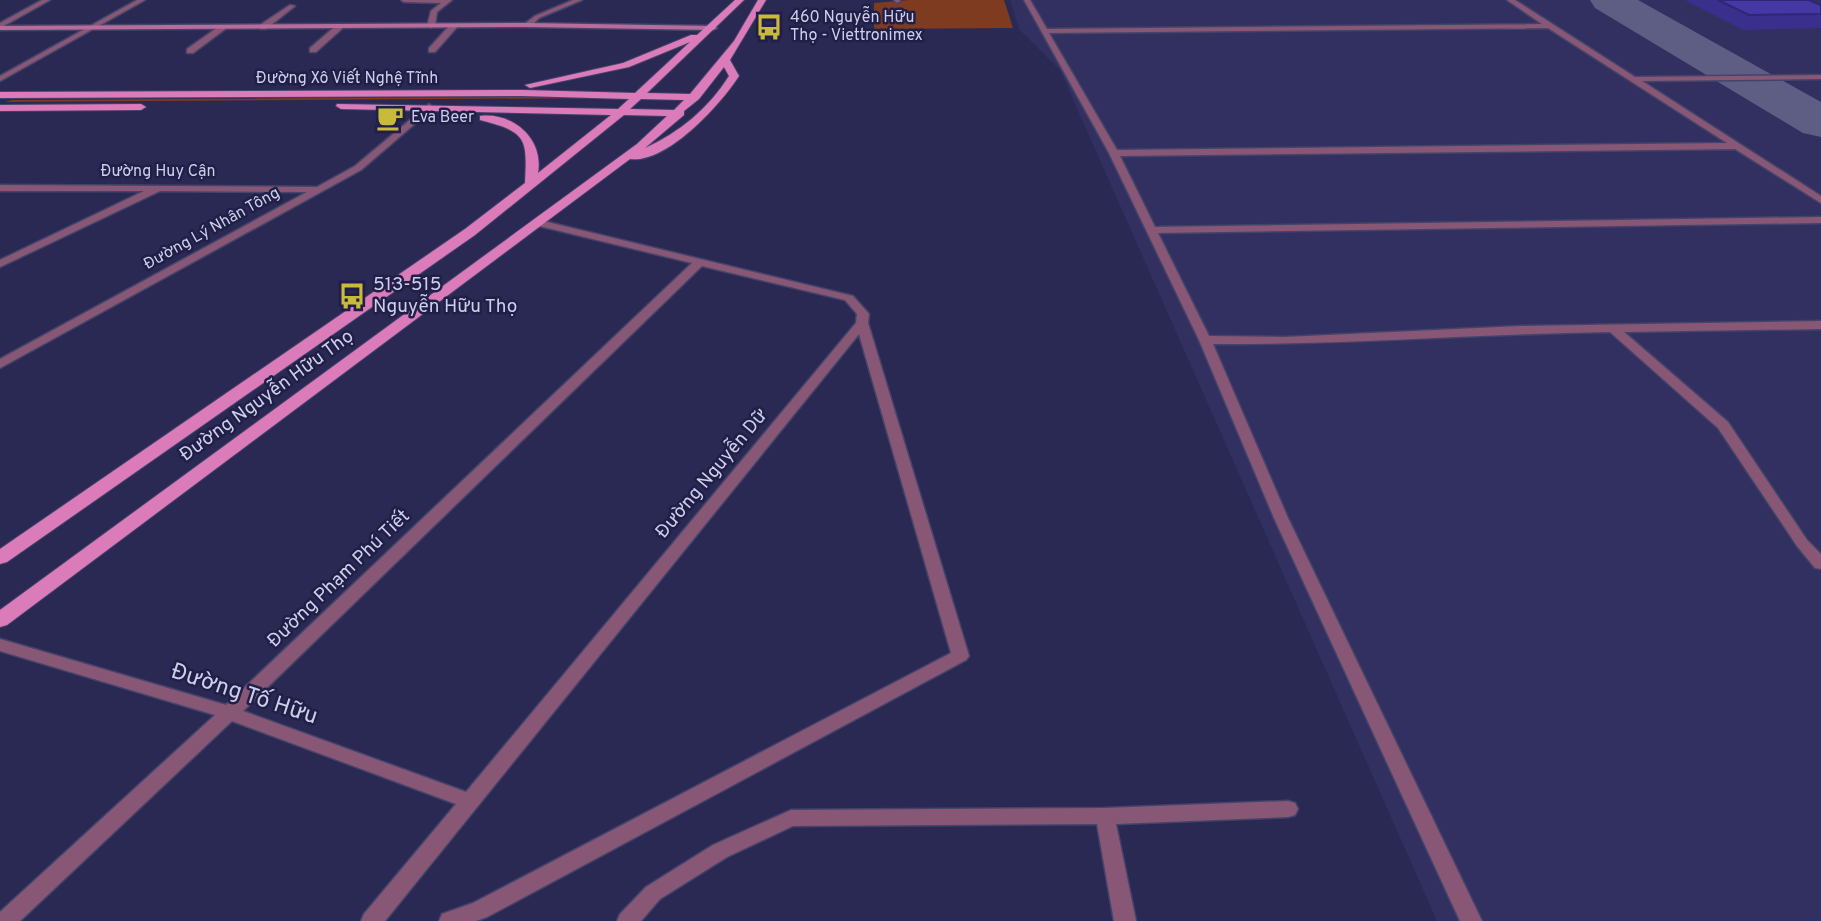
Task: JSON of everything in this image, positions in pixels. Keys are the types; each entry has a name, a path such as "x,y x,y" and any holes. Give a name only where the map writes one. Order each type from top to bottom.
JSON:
{"main road":[{"name":"Đường Nguyễn Hữu Thọ","path":"0,558 470,232 623,111 740,0"},
{"name":"Đường Nguyễn Hữu Thọ","path":"0,620 539,223 680,113 751,23 762,0"},
{"path":"446,94 586,75 647,58 713,28"},
{"path":"618,163 664,146 703,117 734,76 724,60"},
{"name":"Đường Xô Viết Nghệ Tĩnh","path":"0,95 446,94 695,97"},
{"path":"429,107 504,122 517,128 532,148 535,160 530,182"},
{"name":"Đường Xô Viết Nghệ Tĩnh","path":"0,108 429,107 680,113"}],"street":[{"path":"0,27 47,0"},
{"path":"0,79 142,0"},
{"path":"404,0 448,1"},
{"path":"527,25 537,17 579,0"},
{"path":"1027,0 1038,24 1047,32 1114,153 1205,340 1281,518 1471,921"},
{"path":"1510,0 1821,200"},
{"path":"431,26 434,11 448,1"},
{"path":"263,27 292,6"},
{"path":"0,27 527,25 713,28"},
{"path":"313,50 341,26"},
{"path":"432,50 454,26"},
{"path":"1047,32 1547,26"},
{"path":"190,51 224,27"},
{"path":"1631,79 1821,77"},
{"name":"Đường Lý Nhân Tông","path":"0,364 358,168 429,107"},
{"path":"1114,153 1737,146"},
{"path":"0,264 161,187"},
{"name":"Đường Huy Cận","path":"0,188 316,189"},
{"path":"1151,230 1821,220"},
{"path":"450,921 480,910 960,656 862,323 863,314 849,298 698,264 539,223"},
{"path":"0,256 16,256"},
{"name":"Đường Phạm Phú Tiết","path":"5,921 229,713 698,264"},
{"name":"Đường Nguyễn Dữ","path":"372,921 862,323"},
{"path":"1205,340 1285,341 1614,328 1821,325"},
{"path":"1614,328 1723,425 1802,543 1821,565"},
{"name":"Đường Tố Hữu","path":"0,645 229,713 469,801"},
{"path":"628,921 653,893 720,851 791,818 1105,816 1288,809"},
{"path":"1105,816 1125,921"}],"shaded area":[{"path":"909,0 1004,0 1013,28 874,29 874,3"},
{"path":"1010,0 1821,0 1821,921 1437,921 1060,70 1019,29"},
{"path":"603,98 5,102 12,100"}],"building":[{"path":"1718,0 1809,0 1821,5 1821,14 1749,15"}],"taxiway":[{"path":"1609,0 1821,122"}],"place":[{"name":"460 Nguyễn Hữu Thọ - Viettronimex","path":"769,27"},
{"name":"Eva Beer","path":"390,118"},
{"name":"513-515 Nguyễn Hữu Thọ","path":"352,296"}]}
